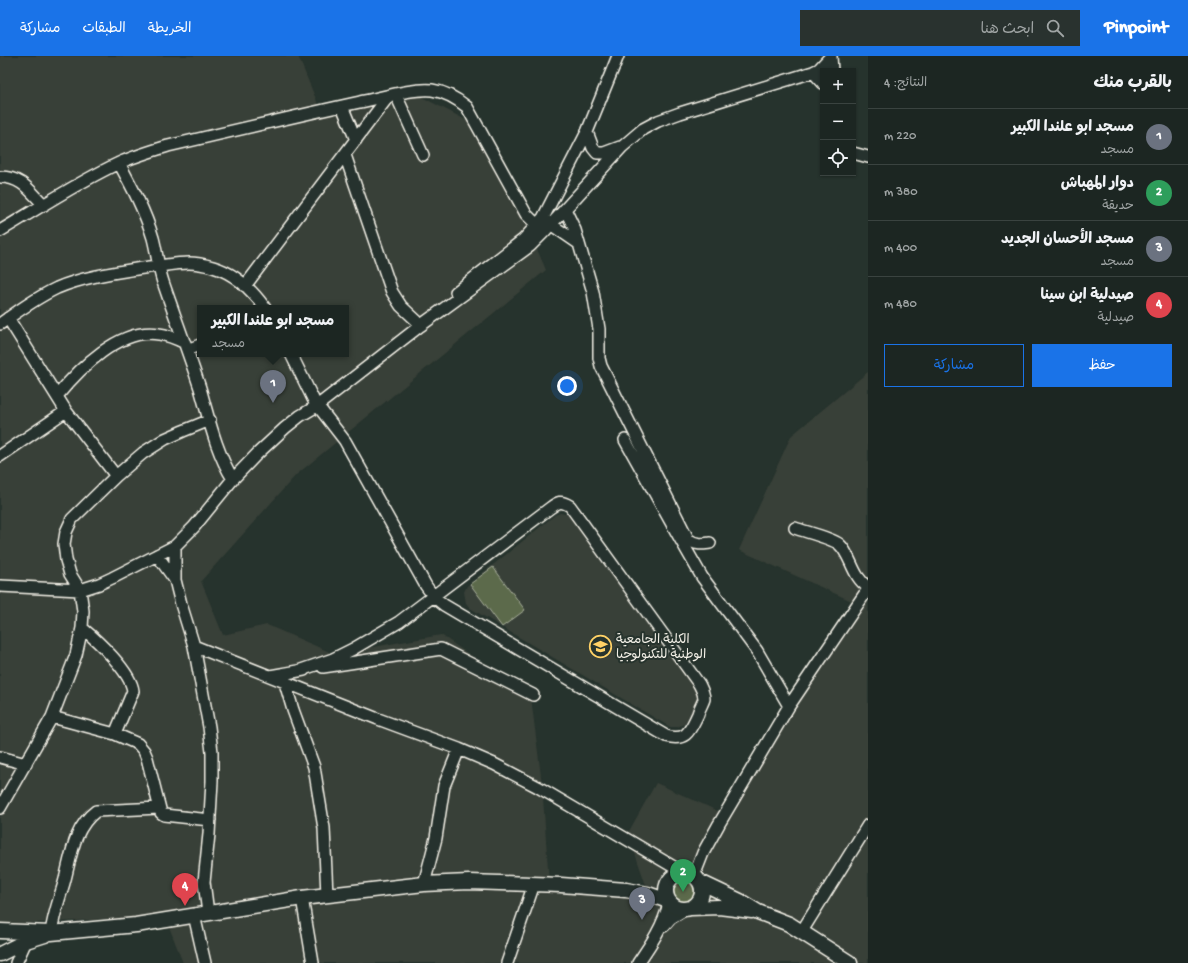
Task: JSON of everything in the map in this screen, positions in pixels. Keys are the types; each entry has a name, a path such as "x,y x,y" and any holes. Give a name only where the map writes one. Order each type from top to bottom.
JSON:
{"main road":[{"path":"669,902 665,891 673,876 693,877 758,912 789,924 802,931 850,963"},
{"path":"688,909 697,904 701,897 702,890 693,877"},
{"path":"626,890 645,888 669,881"},
{"path":"0,931 51,933 136,925 302,898 424,884 469,882 534,884 626,890 648,894 669,902 677,908 688,909 719,907 758,912"},
{"path":"0,954 26,941 51,933"}],"street":[{"path":"316,403 520,254 544,225 587,132 618,56"},
{"path":"831,56 832,68"},
{"path":"0,586 80,590 99,584 174,546 194,527 233,479 263,449 300,416 417,321 524,239 566,209 622,147 643,129 658,120 813,72 819,69 831,56"},
{"path":"813,72 820,80"},
{"path":"0,232 78,185 119,163 168,146 342,106 431,90 445,93 457,99 467,108 526,214 578,243"},
{"path":"245,286 356,140 392,96"},
{"path":"392,96 422,155"},
{"path":"342,106 356,140"},
{"path":"587,132 593,148 597,153 604,153 622,147"},
{"path":"856,154 868,158"},
{"path":"345,155 392,292 401,306 417,321"},
{"path":"119,163 136,194 148,222 157,254 158,266 224,462 233,479"},
{"path":"0,177 14,179 21,182 44,205"},
{"path":"566,209 575,230 593,292 599,329 599,358 601,366 688,539 700,545 710,543"},
{"path":"116,476 66,411 4,321 39,297 81,280 158,266 189,263 213,267 228,274 245,286 262,305"},
{"path":"57,396 73,376 91,360 112,346 128,338 144,333 158,333 186,346 197,346"},
{"path":"293,357 316,403 345,441 426,586 434,597 666,736 672,738 678,737 690,731 704,700 703,691 699,684 570,506 565,502 558,503 550,508 434,597 399,622 376,636 333,658 298,671"},
{"path":"0,456 66,411"},
{"path":"0,808 52,717 76,655 82,628 83,611 80,590 70,574 64,544 66,532 72,519 116,476 143,453 165,439 210,420"},
{"path":"625,440 702,577 756,651 789,706"},
{"path":"194,646 494,764 538,787 693,877 703,853 719,824 789,706 868,588 862,584 838,543 795,528"},
{"path":"174,546 175,580 194,646 209,727 212,752 210,820 201,914 205,963"},
{"path":"157,555 175,580"},
{"path":"82,628 111,656 132,684 133,691 115,734"},
{"path":"269,676 440,649 533,695"},
{"path":"285,683 293,710 314,767 324,828 327,895"},
{"path":"52,717 115,734 138,744 144,751 161,813 164,815 210,820"},
{"path":"424,884 436,838 444,786 459,749"},
{"path":"0,757 26,764"},
{"path":"51,933 55,913 76,840 84,822 96,811 159,808"},
{"path":"802,931 868,826"},
{"path":"507,963 534,884"},
{"path":"302,898 314,963"},
{"path":"638,963 658,932 666,915 669,902"},
{"path":"658,932 672,918 688,909"},
{"path":"16,963 26,941"}],"shaded area":[{"path":"0,56 298,56 320,109 418,95 485,130 546,270 296,475 201,581 223,635 267,625 334,654 441,635 531,698 542,784 549,883 648,891 628,833 656,783 722,813 856,603 739,550 791,436 868,372 868,963 183,963 165,916 0,925"},
{"name":"الكلية الجامعية الوطنية للتكنولوجيا","path":"560,513 570,515 574,519 694,687 698,694 697,702 684,724 677,727 670,727 470,608 466,603 464,592 467,586 555,515"}],"green space":[{"path":"493,567 525,610 502,627 470,584"},
{"path":"683,878 692,882 696,891 692,900 683,904 674,900 670,891 674,882"}],"place":[{"name":"مسجد ابو علندا الكبير","path":"273,403"},
{"name":"الكلية الجامعية الوطنية للتكنولوجيا","path":"601,647"},
{"name":"دوار المهباش","path":"683,892"},
{"name":"صيدلية ابن سينا","path":"185,906"},
{"name":"مسجد الأحسان الجديد","path":"642,920"}]}
